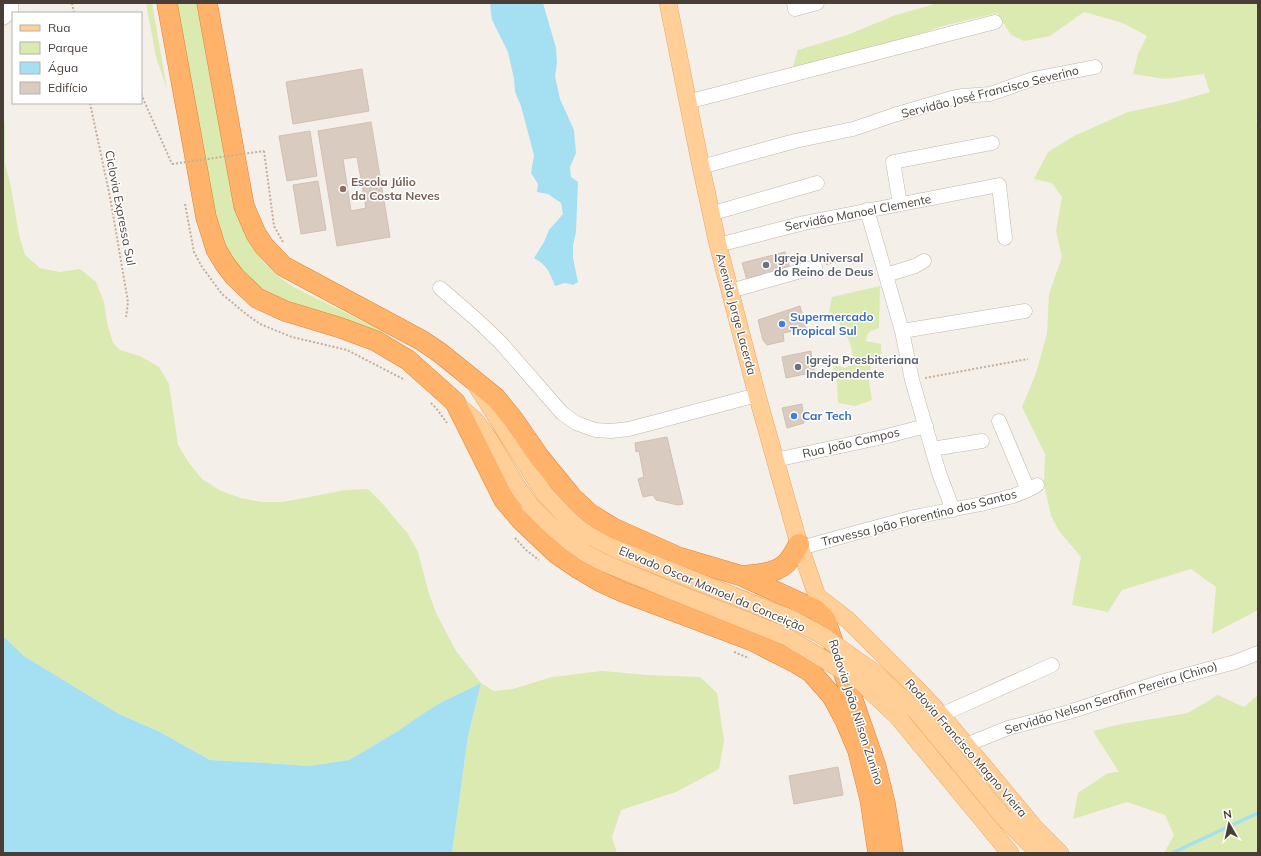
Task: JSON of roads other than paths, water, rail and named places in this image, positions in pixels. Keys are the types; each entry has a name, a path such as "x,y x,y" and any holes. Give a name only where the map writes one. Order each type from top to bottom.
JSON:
{"highway":[{"path":"167,3 206,217 216,249 225,264 235,277 257,298 285,311 341,328 376,341 408,360 455,402"},
{"path":"207,3 244,206 256,234 264,246 284,266 421,340 472,378 496,398 513,419 540,458 571,496 590,514 613,528 678,557 742,576 816,610 824,619"},
{"name":"Rodovia João Nilson Zunino","path":"455,402 504,500 521,520 557,554 601,582 623,592 754,641 811,672 824,685 832,696 845,720 858,752 870,799 878,853"},
{"path":"742,576 768,573 779,569 788,562 799,546"},
{"name":"Rodovia João Nilson Zunino","path":"824,619 876,767 885,803 893,853"}],"main road":[{"name":"Avenida Jorge Lacerda","path":"668,3 710,214 799,546 824,619"},
{"name":"Elevado Oscar Manoel da Conceição","path":"472,378 544,493 563,514 582,530 611,547 794,620 823,636 875,673 916,711 1004,819 1039,853"},
{"name":"Elevado Oscar Manoel da Conceição","path":"455,402 475,420 489,438 516,486 530,505 550,525 587,554 602,562 785,636 860,681 898,717 1010,853"},
{"name":"Rodovia Francisco Magno Vieira","path":"817,596 848,620 895,666 941,715 1034,827 1060,853"}],"street":[{"path":"3,18 11,11 11,3"},
{"path":"795,6 818,3"},
{"path":"687,102 995,22"},
{"name":"Servidão José Francisco Severino","path":"701,167 795,141 853,129 952,98 990,94 1033,79 1094,67"},
{"path":"900,204 893,162 992,143"},
{"path":"710,214 817,183"},
{"name":"Servidão Manoel Clemente","path":"718,245 776,229 999,185 1005,238"},
{"path":"867,210 902,331 912,380 939,473 952,510"},
{"path":"886,275 915,266 924,261"},
{"path":"730,291 815,267"},
{"path":"440,288 500,342 562,413 576,423 595,430 612,431 629,429 758,395"},
{"path":"902,331 1025,311"},
{"name":"Travessa João Florentino dos Santos","path":"799,546 914,517 981,504 1032,488 998,421"},
{"name":"Rua João Campos","path":"775,460 926,426"},
{"path":"932,449 982,441"},
{"name":"Servidão Nelson Serafim Pereira (Chino)","path":"966,745 1008,728 1069,712 1164,681 1235,662 1258,653"},
{"path":"941,715 1052,665"}],"water":[{"path":"490,3 543,3 556,48 557,63 555,76 560,99 574,130 576,153 570,167 571,177 578,182 576,232 573,245 573,258 578,282 573,285 565,283 555,286 548,270 534,258 544,242 549,230 563,214 561,203 548,194 537,192 538,184 531,173 534,155 521,106 515,92 514,79 508,52 492,20"},
{"path":"3,636 24,656 119,714 158,731 210,760 309,766 349,760 398,731 438,704 481,683 468,736 452,853 3,853"}],"waterway":[{"path":"1172,853 1258,813"}],"place":[{"name":"Escola Júlio da Costa Neves","path":"343,189"},
{"name":"Igreja Universal do Reino de Deus","path":"766,265"},
{"name":"Supermercado Tropical Sul","path":"782,324"},
{"name":"Igreja Presbiteriana Independente","path":"798,367"},
{"name":"Car Tech","path":"794,416"}]}
